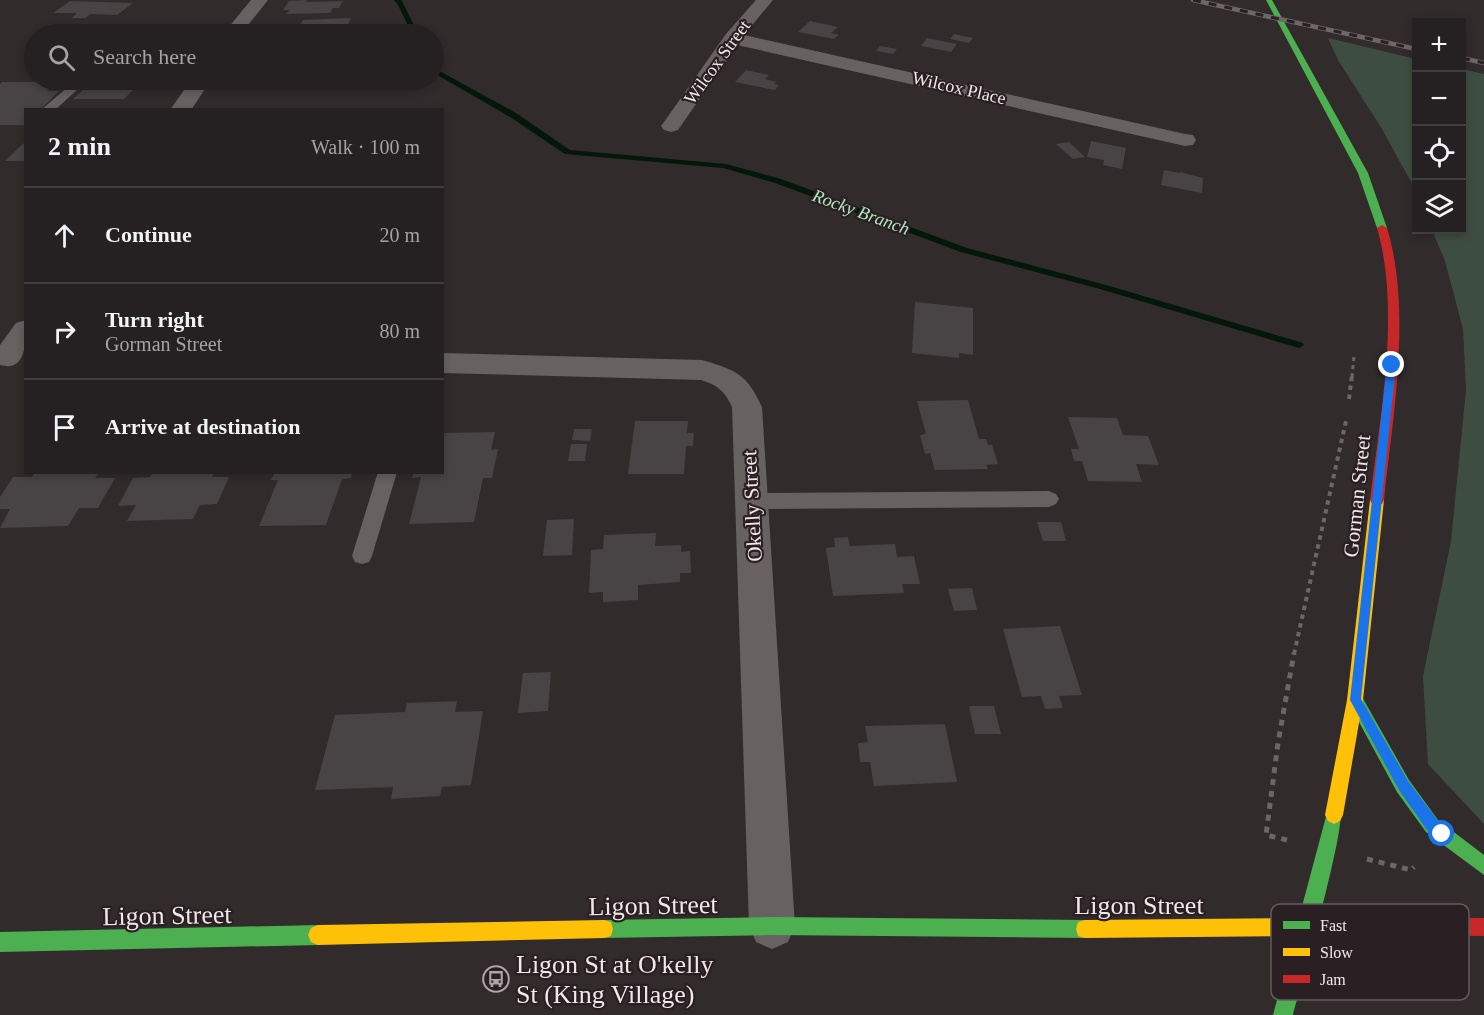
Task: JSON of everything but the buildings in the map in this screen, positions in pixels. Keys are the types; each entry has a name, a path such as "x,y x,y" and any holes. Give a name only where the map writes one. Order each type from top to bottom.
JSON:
{"main road":[{"name":"Gorman Street","path":"1269,0 1364,173 1386,239 1394,300 1392,365 1355,700 1327,850 1313,904"},
{"path":"1355,700 1403,786 1432,826 1484,866"},
{"name":"Ligon Street","path":"0,942 772,926 1149,930 1271,928"},
{"name":"Ligon Street","path":"1469,927 1484,927"},
{"name":"Gorman Street","path":"1283,1015 1287,1000"}],"street":[{"path":"240,24 260,0"},
{"name":"Wilcox Street","path":"671,126 732,38 765,0"},
{"name":"Wilcox Place","path":"732,38 1185,140"},
{"path":"181,108 194,90"},
{"path":"10,357 24,332"},
{"name":"Okelly Street","path":"444,363 702,370 725,377 738,388 747,407 772,926"}],"lane":[{"path":"49,108 70,90"},
{"path":"362,556 387,474"},
{"path":"751,501 1049,499"}],"path":[{"path":"1266,835 1278,743 1298,632 1346,421 1355,348"}],"green space":[{"path":"1328,38 1412,58 1412,184 1382,129 1338,60"},
{"path":"1466,70 1484,74 1484,824 1428,764 1423,676 1451,541 1466,390 1463,329 1445,261 1434,234 1466,234"}],"waterway":[{"name":"Rocky Branch","path":"397,0 410,24"},
{"name":"Rocky Branch","path":"444,76 513,115 568,152 723,166 778,181 964,250 1103,287 1299,345"}],"railway":[{"path":"1193,0 1412,48"},
{"path":"1466,59 1484,63"}],"traffic: fast":[{"path":"1269,0 1363,173 1382,228"},
{"path":"1355,700 1403,786 1432,826 1484,866"},
{"path":"1313,904 1334,815"},
{"path":"604,929 772,926 1085,929"},
{"path":"0,942 318,935"},
{"path":"1283,1015 1287,1000"}],"traffic: slow":[{"path":"1334,815 1355,700 1377,500"},
{"path":"1085,929 1271,927"},
{"path":"318,935 604,929"}],"traffic: jam":[{"path":"1377,500 1390,387 1393,330 1390,274 1382,228"},
{"path":"1469,927 1484,927"}],"place":[{"name":"Ligon St at O'kelly St (King Village)","path":"496,979"}],"route":[{"path":"1392,365 1355,700 1403,786 1432,826 1442,834"}]}
